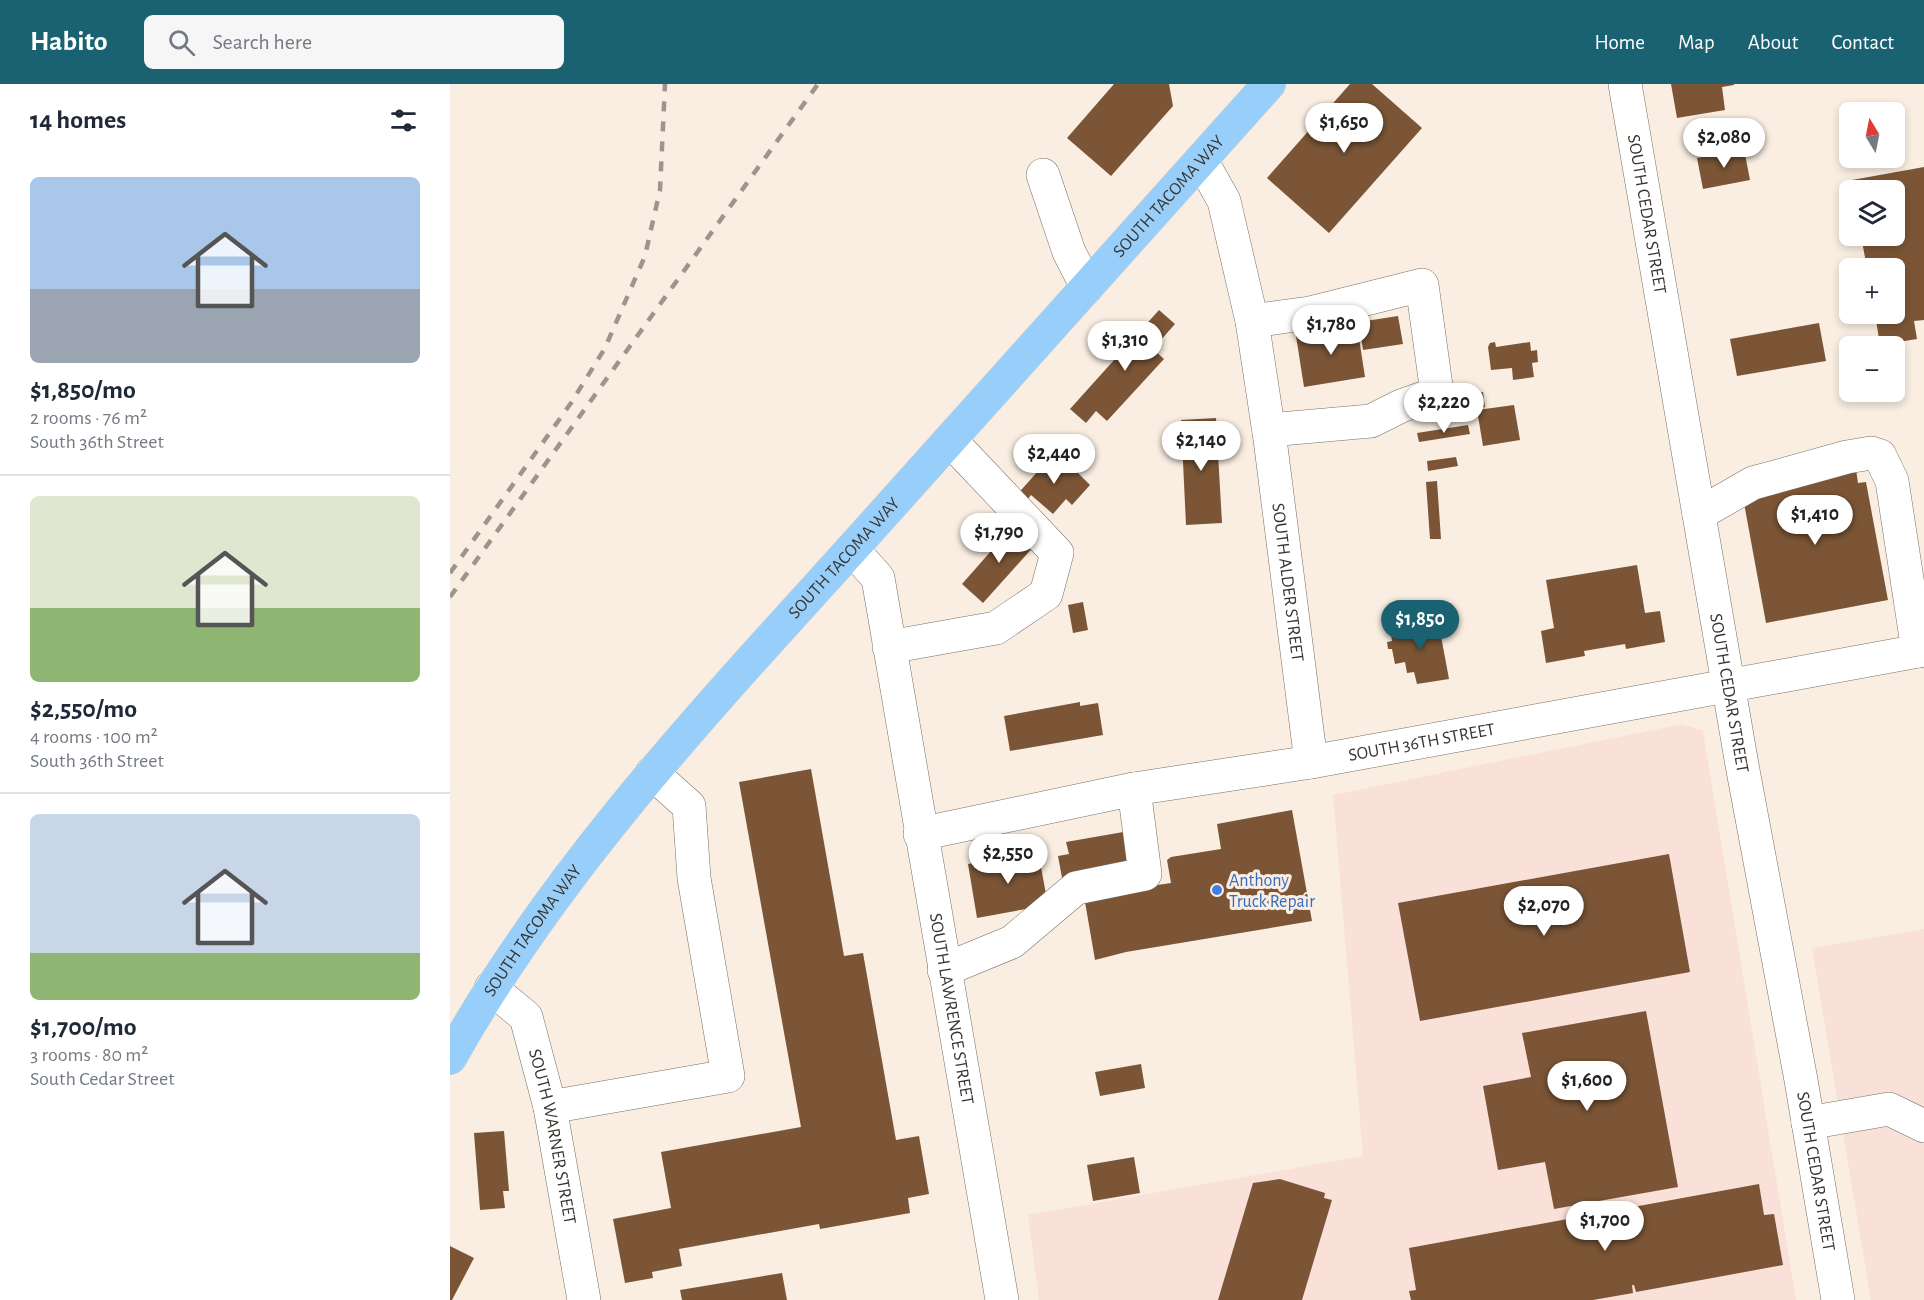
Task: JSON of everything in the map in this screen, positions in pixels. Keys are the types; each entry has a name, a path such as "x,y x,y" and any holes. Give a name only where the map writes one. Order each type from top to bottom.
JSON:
{"main road":[{"name":"SOUTH TACOMA WAY","path":"450,1058 491,988 578,867 652,773 1269,84"}],"street":[{"name":"SOUTH CEDAR STREET","path":"1625,84 1838,1300"},
{"name":"SOUTH ALDER STREET","path":"1201,160 1224,201 1252,321 1269,430 1311,762"},
{"path":"1043,175 1069,252 1087,287"},
{"path":"1252,321 1345,305 1422,285 1437,393 1371,421 1269,430"},
{"path":"889,647 996,628 1046,594 1057,553 950,440"},
{"path":"1699,514 1753,483 1847,457 1870,453 1880,456 1892,482 1921,651"},
{"name":"SOUTH LAWRENCE STREET","path":"852,549 878,578 920,834 1002,1300"},
{"name":"SOUTH 36TH STREET","path":"920,834 1134,789 1311,762 1921,651"},
{"path":"550,1107 728,1076 694,878 689,806 652,773"},
{"path":"944,970 1012,942 1076,888 1145,874 1134,789"},
{"name":"SOUTH WARNER STREET","path":"491,988 526,1017 550,1107 584,1300"},
{"path":"1808,1123 1889,1108 1924,1126"}],"shaded area":[{"path":"1682,724 1703,731 1796,1300 1039,1300 1028,1215 1363,1156 1333,795"},
{"path":"1924,929 1924,1300 1871,1300 1812,948"}],"building":[{"path":"1114,84 1169,84 1173,106 1111,176 1067,138"},
{"path":"1350,84 1372,84 1422,128 1329,233 1267,178"},
{"path":"1671,84 1734,85 1722,87 1725,110 1677,118"},
{"path":"1744,149 1750,180 1703,189 1697,158"},
{"path":"1924,167 1924,320 1914,321 1917,339 1905,341 1905,336 1879,336 1877,324 1905,324 1905,258 1865,258 1863,246 1905,246 1905,180 1852,180"},
{"path":"1159,310 1175,324 1153,349 1164,359 1107,421 1096,411 1086,423 1070,409"},
{"path":"1398,316 1403,344 1363,350 1359,322"},
{"path":"1819,323 1826,361 1737,376 1730,339"},
{"path":"1357,325 1365,377 1304,387 1296,336"},
{"path":"1495,342 1496,347 1530,342 1531,351 1537,350 1538,362 1532,363 1534,377 1513,380 1512,368 1491,370 1488,347 1490,343"},
{"path":"1483,392 1485,407 1476,409 1473,394"},
{"path":"1514,405 1520,440 1483,446 1477,410"},
{"path":"1216,418 1222,523 1186,525 1181,420"},
{"path":"1468,425 1470,434 1419,442 1417,433"},
{"path":"1056,451 1090,485 1072,505 1066,499 1053,514 1031,495 1023,505 1014,498"},
{"path":"1456,457 1458,466 1428,471 1427,461"},
{"path":"1856,469 1858,483 1866,482 1888,600 1766,623 1744,503 1751,488"},
{"path":"1437,481 1441,539 1430,539 1426,482"},
{"path":"1014,525 1036,544 983,603 962,584"},
{"path":"1637,565 1645,613 1660,611 1665,642 1626,649 1625,644 1584,651 1585,656 1546,663 1541,631 1554,628 1546,580"},
{"path":"1083,602 1088,630 1073,633 1068,605"},
{"path":"1438,620 1449,679 1417,684 1414,672 1407,673 1405,662 1395,664 1392,649 1388,649 1387,642 1392,641 1390,628"},
{"path":"1080,702 1080,706 1098,703 1103,735 1010,751 1004,716"},
{"path":"811,769 844,956 863,953 896,1140 919,1136 929,1194 908,1198 910,1213 820,1229 819,1224 679,1249 682,1266 652,1272 653,1278 625,1283 613,1219 671,1208 661,1152 801,1127 739,782"},
{"name":"Anthony Truck Repair","path":"1292,810 1312,921 1126,952 1095,960 1084,896 1171,883 1167,860 1171,857 1221,849 1217,824"},
{"path":"1129,831 1136,871 1063,883 1058,856 1069,854 1066,842"},
{"path":"1038,851 1048,905 977,918 968,864"},
{"path":"1669,854 1690,972 1420,1021 1398,903"},
{"path":"1646,1011 1678,1187 1554,1209 1545,1162 1498,1170 1483,1086 1531,1077 1522,1033"},
{"path":"1141,1064 1145,1088 1100,1096 1095,1072"},
{"path":"504,1131 509,1191 503,1191 505,1208 480,1210 474,1133"},
{"path":"1134,1157 1140,1193 1093,1201 1087,1165"},
{"path":"1280,1179 1325,1193 1324,1198 1332,1200 1302,1300 1218,1300 1253,1183"},
{"path":"1759,1184 1764,1215 1774,1214 1783,1265 1636,1292 1632,1285 1633,1293 1593,1300 1411,1300 1409,1291 1416,1290 1409,1248"},
{"path":"450,1246 474,1258 452,1300 450,1300"},
{"path":"782,1273 787,1300 682,1300 680,1290"}],"railway":[{"path":"450,573 571,403 605,348 645,256 660,190 665,84"},
{"path":"450,597 818,84"}],"place":[{"name":"Anthony Truck Repair","path":"1217,890"}]}
